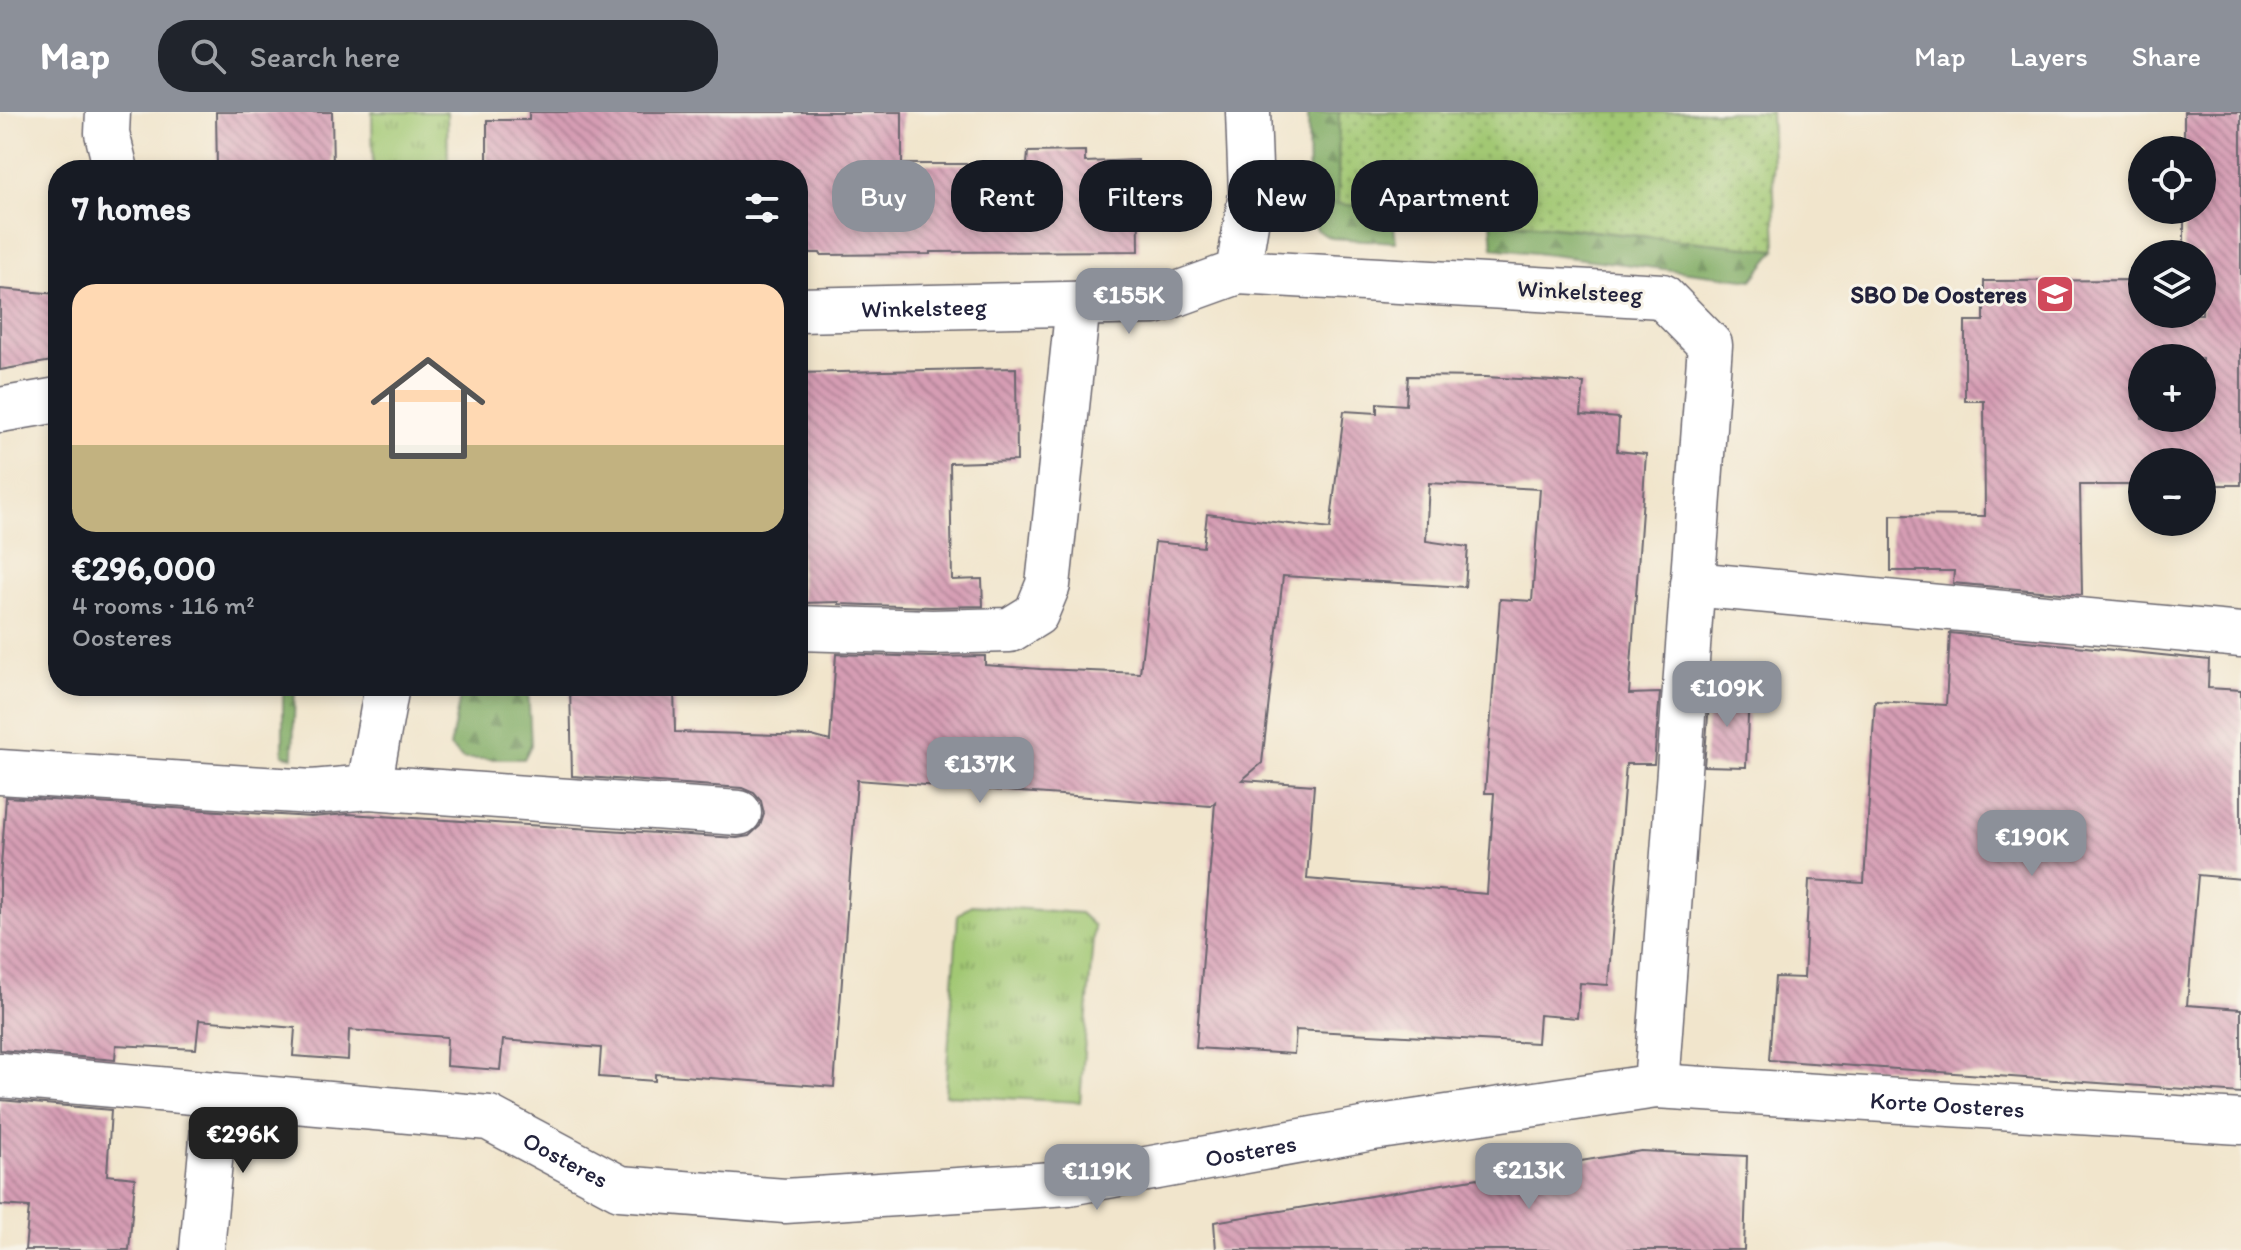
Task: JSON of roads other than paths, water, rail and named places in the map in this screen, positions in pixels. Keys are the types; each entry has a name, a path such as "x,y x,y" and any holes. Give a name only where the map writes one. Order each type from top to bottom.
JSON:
{"street":[{"path":"108,112 107,133 114,160"},
{"path":"1238,272 1251,194 1248,112"},
{"name":"Winkelsteeg","path":"808,310 1155,302 1238,272 1662,296 1710,345 1692,584"},
{"path":"808,628 932,632 1010,630 1036,614 1048,585 1078,304"},
{"path":"0,410 48,402"},
{"path":"1656,1086 1692,584 2241,635"},
{"path":"369,787 385,696"},
{"path":"0,772 312,792 369,787 739,813"},
{"name":"Oosteres","path":"0,1075 489,1118 620,1188 785,1201 1069,1183 1373,1128 1656,1086"},
{"name":"Korte Oosteres","path":"1656,1086 2241,1122"},
{"path":"202,1250 216,1094"}],"place":[{"name":"SBO De Oosteres","path":"2055,294"}]}
